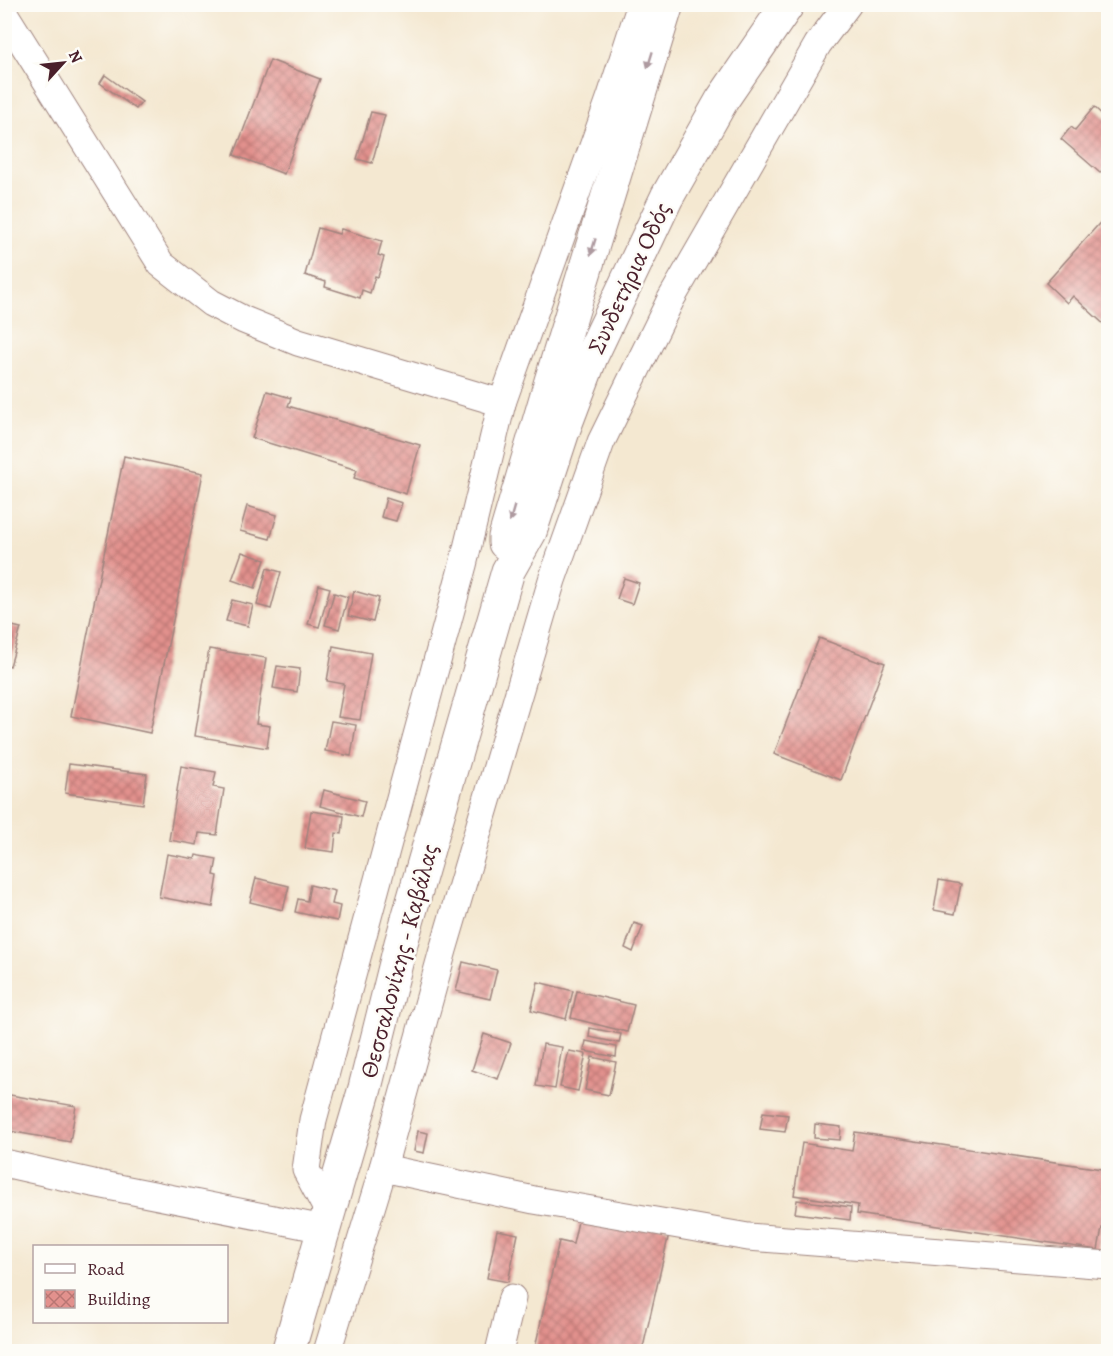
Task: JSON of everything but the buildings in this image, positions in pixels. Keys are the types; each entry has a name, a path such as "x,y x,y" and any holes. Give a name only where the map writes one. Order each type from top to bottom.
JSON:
{"main road":[{"path":"508,571 505,537 667,4"},
{"name":"Συνδετήρια Οδός","path":"508,571 530,532 563,431 591,357 667,197 722,100 788,4"},
{"name":"Θεσσαλονίκης - Καβάλας","path":"288,1352 365,1088 401,943 508,571"}],"street":[{"path":"326,1221 306,1170 313,1120 463,565 502,404 611,96 641,4"},
{"path":"327,1352 383,1168 443,950 552,580 601,442 682,279 818,44 848,4"},
{"path":"4,13 161,264 211,303 244,320 298,342 502,404"},
{"path":"4,1162 93,1183 326,1221"},
{"path":"383,1168 534,1200 748,1237 1108,1265"},
{"path":"500,1352 512,1298"}]}
